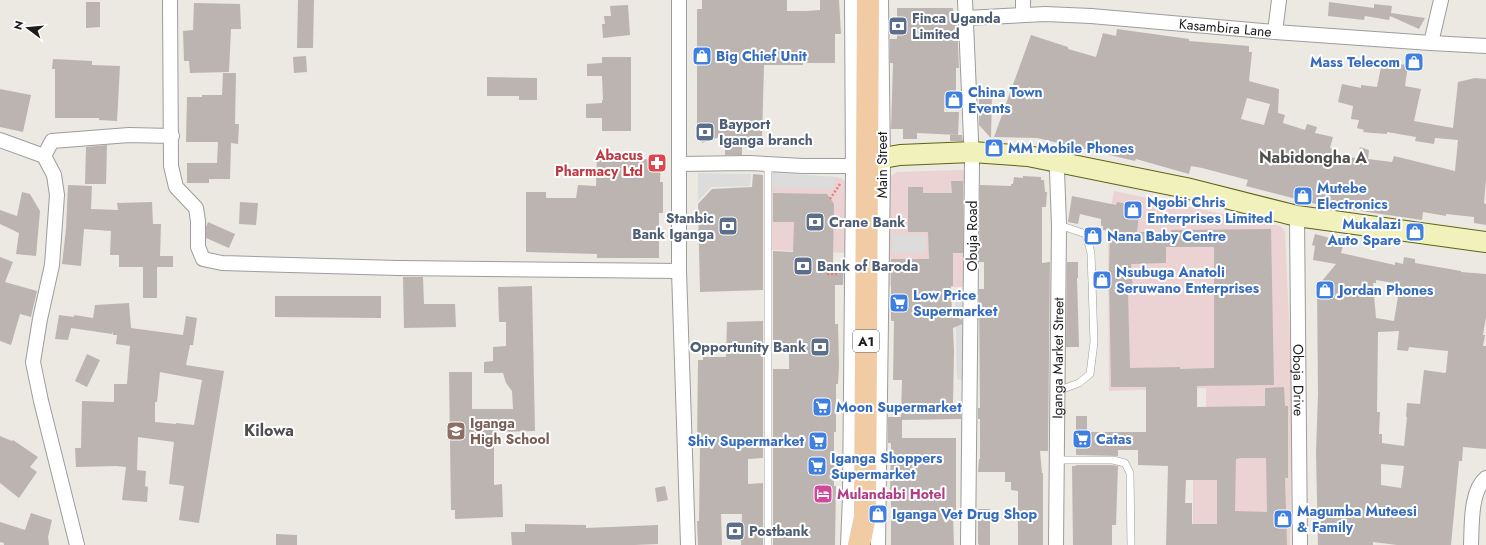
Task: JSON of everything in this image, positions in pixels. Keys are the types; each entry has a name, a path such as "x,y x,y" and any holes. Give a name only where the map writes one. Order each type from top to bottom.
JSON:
{"main road":[{"name":"Main Street","path":"859,545 865,517 871,164 868,0"},
{"path":"871,164 1010,154 1059,161 1204,192 1296,221 1486,242"},
{"path":"972,157 1057,171 1296,221 1486,253"},
{"name":"Main Street","path":"865,517 871,545"}],"street":[{"path":"170,0 171,166 176,186 196,208 198,221 198,247 203,259 222,264 398,268 679,271"},
{"path":"679,0 679,271 688,545"},
{"name":"Main Street","path":"852,0 871,164 878,545"},
{"name":"Main Street","path":"848,545 850,481 881,0"},
{"name":"Obuja Road","path":"965,0 972,157 968,545"},
{"path":"1023,0 1023,15"},
{"path":"1275,32 1279,0"},
{"path":"1431,43 1441,0"},
{"name":"Kasambira Lane","path":"966,18 1023,15 1091,16 1275,32 1486,46"},
{"path":"44,156 52,142 129,135 172,136"},
{"path":"0,140 44,156 54,175 57,195 52,265 40,319 33,362 41,402 77,545"},
{"path":"679,164 768,164 803,166 871,164"},
{"name":"Iganga Market Street","path":"1056,545 1057,171"},
{"name":"Oboja Drive","path":"1296,221 1300,545"},
{"path":"1471,545 1474,501 1480,483 1486,478"}],"lane":[{"path":"768,164 768,545"},
{"path":"1057,391 1079,383 1090,374 1094,342 1091,253 1086,234 1058,225"},
{"path":"1057,460 1113,460 1124,463 1130,473 1131,545"}],"path":[{"path":"827,274 840,274"}],"shaded area":[{"path":"963,170 966,174 964,287 888,286 888,181 891,176 897,172"},
{"path":"698,173 751,174 750,186 711,187 698,201"},
{"path":"772,173 836,177 843,179 847,184 849,253 772,250"},
{"path":"772,173 836,177 832,189 772,187"},
{"path":"1114,191 1280,226 1285,231 1292,386 1290,545 1193,545 1193,471 1206,424 1206,388 1109,391 1108,231"},
{"path":"892,235 926,235 926,252 892,253"},
{"path":"955,295 966,295 963,380 957,379"}],"building":[{"path":"298,0 314,0 313,48 297,48"},
{"path":"702,0 787,0 787,11 806,11 820,10 820,0 839,0 841,34 835,34 835,63 764,65 762,140 742,139 742,155 725,155 725,135 702,143 697,128 697,9 702,9"},
{"path":"86,2 100,2 100,27 86,28"},
{"path":"1329,2 1374,8 1374,4 1392,6 1391,13 1425,18 1419,29 1390,16 1389,20 1365,16 1364,20 1328,16"},
{"path":"194,3 240,4 241,29 231,29 229,72 190,73 189,61 184,61 183,31 193,30"},
{"path":"628,5 630,35 603,38 602,24 605,24 604,16 611,16 610,6"},
{"path":"897,8 953,8 953,21 957,21 959,68 956,68 956,93 945,93 944,112 959,112 958,135 917,133 917,139 903,139 903,129 891,129 893,63 890,63 890,39 897,39"},
{"path":"1117,29 1189,39 1189,41 1249,46 1249,52 1252,52 1249,81 1279,89 1278,113 1285,115 1283,123 1305,130 1307,124 1317,127 1315,133 1333,137 1330,148 1338,150 1337,156 1357,158 1360,147 1369,150 1368,159 1392,162 1394,156 1455,171 1458,140 1435,138 1434,144 1415,141 1416,137 1387,132 1387,134 1363,132 1364,130 1357,128 1359,120 1351,119 1353,106 1338,102 1342,84 1361,88 1361,85 1377,87 1382,62 1408,65 1405,86 1421,89 1414,121 1453,128 1458,82 1475,78 1486,79 1486,179 1484,203 1486,204 1486,225 1474,223 1474,217 1446,214 1446,216 1423,212 1422,220 1347,209 1316,202 1316,204 1246,186 1248,180 1202,168 1191,166 1189,174 1136,159 1135,161 1037,138 994,137 1031,35 1068,47 1068,49 1096,57 1103,33 1116,36","holes":["1247,98 1270,104 1264,125 1241,119"]},
{"path":"306,56 307,72 294,73 293,57"},
{"path":"602,57 631,57 631,131 602,131 602,118 586,118 586,104 602,103 603,100 602,76 587,76 587,64 602,63"},
{"path":"53,59 92,61 92,65 120,66 117,121 99,120 99,118 55,118 55,69 52,69"},
{"path":"223,73 236,73 235,124 239,124 238,144 231,143 230,179 209,179 209,183 187,183 187,163 217,163 218,142 186,142 187,97 222,95"},
{"path":"487,77 537,78 537,100 519,100 519,96 487,96"},
{"path":"0,89 31,95 23,132 0,127"},
{"path":"979,92 992,92 991,138 979,125"},
{"path":"950,135 962,135 963,141 950,141"},
{"path":"107,145 106,184 85,184 86,147"},
{"path":"597,157 661,160 660,182 663,182 663,213 659,213 659,258 597,258 597,254 526,252 526,192 546,192 546,198 576,198 578,185 596,186"},
{"path":"753,174 763,175 763,290 700,292 698,204 712,189 752,187"},
{"path":"1023,176 1041,177 1041,180 1044,180 1045,192 1047,192 1046,207 1042,207 1042,263 1050,262 1048,451 1040,451 1043,473 1043,545 1018,545 1018,491 1011,490 1011,482 1005,482 1005,472 978,472 980,459 980,419 978,419 978,408 980,408 979,289 984,289 984,262 979,262 980,185 1011,186 1011,184 1013,184 1014,177 1023,178"},
{"path":"951,181 963,181 963,253 953,253 953,286 951,286 952,315 962,320 962,324 953,328 953,404 959,404 961,409 961,419 902,420 902,438 956,438 956,517 953,517 954,545 891,545 891,443 888,443 888,417 901,417 902,380 893,380 894,321 891,321 891,259 929,259 928,232 908,232 908,187 923,187 923,193 952,193"},
{"path":"68,185 92,186 91,209 118,210 117,203 152,202 153,224 161,224 160,256 173,256 173,267 157,267 157,298 143,298 143,267 119,267 119,255 110,255 111,231 84,229 81,266 62,264 66,229"},
{"path":"22,192 30,194 40,211 36,256 16,254 19,233 0,224 0,210 17,216"},
{"path":"773,193 827,194 834,204 833,262 844,262 843,285 835,285 835,324 838,324 839,366 838,384 836,384 836,432 834,432 834,486 836,486 835,545 773,545 773,369 789,369 789,348 773,348 773,251 793,252 794,222 773,222"},
{"path":"1072,196 1116,205 1117,202 1127,204 1125,213 1139,214 1137,232 1171,232 1171,230 1271,229 1274,385 1197,386 1197,407 1265,406 1265,388 1284,387 1285,406 1288,406 1288,478 1285,478 1287,545 1166,545 1168,466 1138,465 1138,450 1118,450 1118,456 1076,455 1076,416 1087,416 1087,432 1146,432 1146,387 1111,387 1109,275 1110,231 1103,230 1103,226 1101,226 1101,219 1080,214 1078,224 1068,222","holes":["1166,247 1214,247 1214,368 1130,368 1128,292 1133,291 1131,264 1166,263","1266,458 1267,512 1235,511 1236,459","1186,480 1217,480 1217,524 1192,524 1192,503 1185,503"]},
{"path":"240,202 258,203 256,225 239,224"},
{"path":"208,222 235,234 229,248 206,238 206,227"},
{"path":"1315,234 1344,242 1341,253 1395,265 1395,262 1403,264 1404,257 1415,259 1415,263 1461,272 1486,274 1486,317 1483,346 1486,346 1486,449 1463,447 1462,461 1459,461 1451,545 1397,545 1373,542 1373,545 1318,545 1316,453 1318,394 1317,287 1336,264 1313,260 1315,246 1312,245","holes":["1376,280 1400,284 1394,321 1376,318 1373,283 1376,283","1399,331 1397,350 1408,351 1409,347 1448,351 1446,372 1424,370 1420,404 1407,403 1404,446 1382,443 1382,434 1379,434 1380,412 1377,412 1378,332","1381,464 1404,466 1401,488 1381,485"]},
{"path":"0,257 13,262 5,282 37,291 31,317 20,314 11,345 0,341"},
{"path":"1067,262 1078,262 1079,347 1066,347"},
{"path":"403,277 423,277 424,304 455,304 456,327 404,328"},
{"path":"532,286 535,431 494,432 494,485 502,484 503,517 455,519 455,510 451,510 449,372 472,372 472,409 513,409 512,391 506,383 503,373 484,373 484,362 493,361 493,347 506,346 506,322 499,322 498,287"},
{"path":"275,296 381,296 381,318 275,317"},
{"path":"129,303 131,328 183,335 186,316 197,318 193,345 190,345 186,365 224,371 199,523 179,520 184,486 169,484 174,442 138,437 137,470 146,471 145,486 148,487 147,502 122,500 126,467 76,467 75,448 81,448 82,401 114,402 114,384 127,384 130,346 116,344 117,335 113,335 113,332 112,334 71,328 68,340 55,339 59,315 74,317 74,315 93,318 95,305","holes":["160,372 202,380 194,425 155,422 155,402 157,402"]},
{"path":"763,321 763,458 748,459 748,484 763,483 763,545 741,545 742,514 721,514 722,545 698,545 697,521 699,521 700,448 697,448 698,360 703,360 703,357 726,357 727,322"},
{"path":"87,354 100,360 87,387 75,381"},
{"path":"0,436 12,441 13,440 38,457 30,467 37,472 19,498 0,483"},
{"path":"1072,466 1118,466 1116,525 1112,525 1112,545 1073,545"},
{"path":"665,486 668,500 657,502 655,488"},
{"path":"978,509 990,509 990,545 979,545 978,543"},
{"path":"31,513 52,520 48,537 49,545 4,545 4,543 0,542 0,522 25,530"},
{"path":"525,524 586,525 586,528 658,525 658,544 512,545 511,532 525,532"},
{"path":"276,534 297,535 297,545 276,545"}],"place":[{"name":"Finca Uganda Limited","path":"898,26"},
{"name":"Big Chief Unit","path":"702,56"},
{"name":"Mass Telecom","path":"1414,62"},
{"name":"China Town Events","path":"954,100"},
{"name":"Bayport Iganga branch","path":"705,132"},
{"name":"MM Mobile Phones","path":"994,148"},
{"name":"Abacus Pharmacy Ltd","path":"657,163"},
{"name":"Mutebe Electronics","path":"1303,196"},
{"name":"Ngobi Chris Enterprises Limited","path":"1133,210"},
{"name":"Crane Bank","path":"815,222"},
{"name":"Stanbic Bank Iganga","path":"728,226"},
{"name":"Mukalazi Auto Spare","path":"1415,232"},
{"name":"Nana Baby Centre","path":"1093,236"},
{"name":"Bank of Baroda","path":"803,266"},
{"name":"Nsubuga Anatoli Seruwano Enterprises","path":"1102,280"},
{"name":"Jordan Phones","path":"1325,290"},
{"name":"Low Price Supermarket","path":"899,303"},
{"name":"Opportunity Bank","path":"820,347"},
{"name":"Moon Supermarket","path":"822,407"},
{"name":"Iganga High School","path":"456,431"},
{"name":"Catas","path":"1082,439"},
{"name":"Shiv Supermarket","path":"818,441"},
{"name":"Iganga Shoppers Supermarket","path":"817,466"},
{"name":"Mulandabi Hotel","path":"823,494"},
{"name":"Iganga Vet Drug Shop","path":"878,514"},
{"name":"Magumba Muteesi & Family","path":"1283,519"},
{"name":"Postbank","path":"735,531"}],"district":[{"name":"Nabidongha A","path":"1313,157"},
{"name":"Kilowa","path":"269,430"}]}
